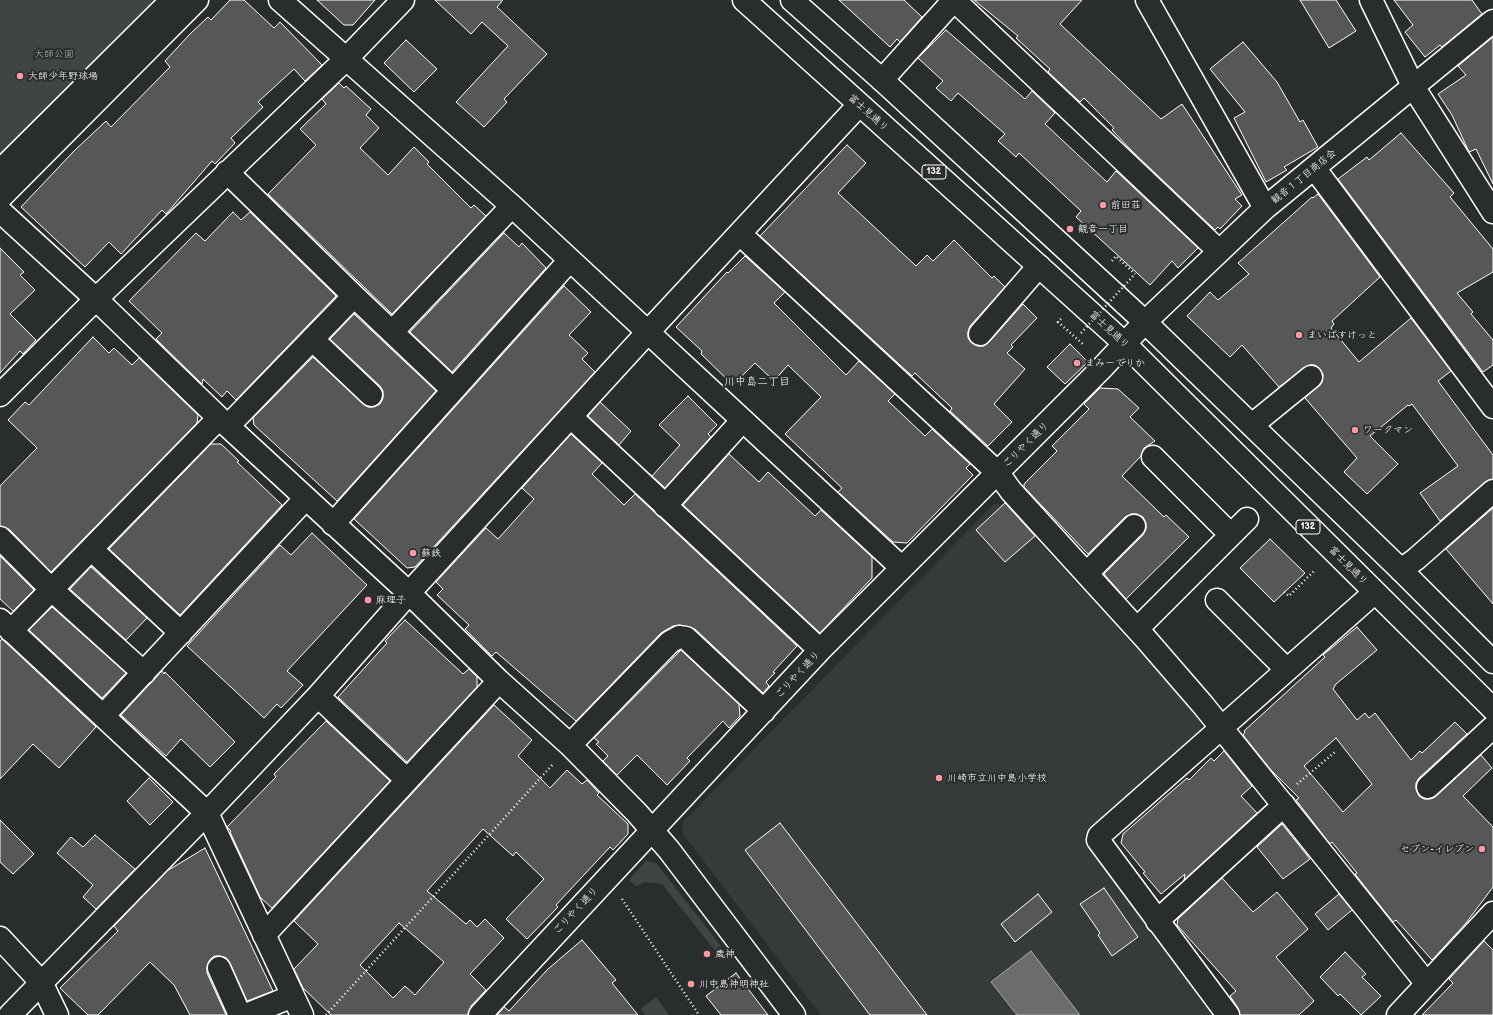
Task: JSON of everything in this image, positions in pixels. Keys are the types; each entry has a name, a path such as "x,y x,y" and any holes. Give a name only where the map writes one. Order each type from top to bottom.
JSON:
{"main road":[{"path":"0,171 172,0"},
{"path":"0,198 197,0"},
{"path":"280,0 512,206 647,333 902,568"},
{"path":"0,395 96,299 346,59 403,0"},
{"name":"富士見通り","path":"744,0 1124,343 1493,710"},
{"path":"792,0 882,80 1145,322 1401,570 1493,662"},
{"path":"882,80 954,0 1219,251"},
{"path":"1148,0 1265,208"},
{"path":"1371,0 1414,88 1493,212"},
{"name":"観音１丁目商店会","path":"1124,343 1265,208 1414,88 1493,21"},
{"path":"10,1015 207,813 318,696 409,593 570,417 859,105"},
{"path":"1315,169 1493,407"},
{"path":"227,172 452,389"},
{"path":"392,332 512,206"},
{"path":"0,211 96,299 224,422 409,593 570,746 652,830 794,1015"},
{"path":"740,234 998,473 1011,491 1087,573 1222,727 1427,984"},
{"path":"333,524 452,389 570,260"},
{"path":"980,334 1039,266"},
{"path":"246,1015 297,1005 207,813 6,626 52,590 92,549 312,339 354,296"},
{"path":"312,339 371,395"},
{"name":"ごりやく通り","path":"480,1015 820,650 1101,369 1124,343"},
{"path":"1252,425 1311,377"},
{"path":"570,417 820,650"},
{"path":"665,506 742,421"},
{"path":"1153,457 1231,535"},
{"path":"1401,570 1416,559 1493,491"},
{"path":"103,716 306,498"},
{"path":"1137,629 1247,518"},
{"path":"1087,573 1134,526"},
{"path":"0,538 52,590 144,673"},
{"path":"92,549 180,634"},
{"path":"1228,1015 1098,840 1099,836 1287,670 1319,633 1374,593"},
{"path":"1217,600 1287,670"},
{"path":"570,746 670,642 679,637 686,638 764,711"},
{"path":"264,935 499,680"},
{"path":"318,696 407,780"},
{"path":"1428,787 1493,728"},
{"path":"1157,921 1282,802"},
{"path":"1409,1011 1427,984 1493,913"},
{"path":"0,938 41,982 57,1015"},
{"path":"218,968 240,1015"}],"path":[{"path":"1081,333 1135,274 1116,256 1108,266"},
{"path":"1284,592 1289,596 1315,570"},
{"path":"326,1015 570,746"},
{"path":"1282,802 1335,752"},
{"path":"623,900 699,1015"}],"shaded area":[{"name":"川崎市立川中島小学校","path":"994,504 1004,504 1200,718 1201,733 1084,836 1211,1015 821,1015 683,834 683,822"},
{"path":"1031,951 1080,1015 1017,1015 991,982"}],"green space":[{"name":"大師公園","path":"0,0 186,0 0,186"},
{"path":"646,861 656,863 727,954 721,958 662,884 644,882 636,886 629,880"},
{"path":"656,997 669,1015 645,1015 641,1009"}],"building":[{"path":"230,0 244,0 274,28 280,22 322,65 305,81 294,69 258,102 263,107 231,138 235,143 215,164 212,161 166,214 162,210 121,254 109,242 85,267 21,207 74,151 106,121 111,127 170,67 165,61 190,34 208,17 211,20"},
{"path":"317,0 375,0 353,25 344,25"},
{"path":"435,0 503,0 497,7 547,54 504,99 507,102 484,127 456,102 508,46 482,22 471,34"},
{"path":"839,0 904,0 922,17 900,42 897,39 890,47"},
{"path":"974,0 1082,0 1060,24 1161,119 1182,104 1242,195 1235,199 1242,206 1220,229 1218,227 1215,230 1133,152 1112,130 1114,128 1084,98 1080,102 1048,72 1050,69 1016,38 1018,36"},
{"path":"1300,0 1336,0 1356,31 1329,48"},
{"path":"1394,0 1472,0 1482,14 1442,47 1440,45 1425,57 1405,32 1413,25"},
{"path":"946,30 1025,99 1032,91 1055,113 1045,124 1107,182 1116,171 1198,248 1178,268 1172,261 1150,285 1076,217 1081,211 1019,153 1016,157 998,141 1005,134 958,93 951,101 936,88 943,81 918,58"},
{"path":"1493,37 1493,184 1476,149 1469,152 1452,115 1438,94 1466,75 1458,66"},
{"path":"406,40 437,69 414,92 384,63"},
{"path":"1243,42 1277,82 1300,122 1303,120 1318,147 1284,167 1287,170 1266,182 1234,118 1245,112 1210,69"},
{"path":"339,83 344,88 346,86 371,109 366,115 379,128 360,148 388,175 414,147 429,162 427,164 471,208 474,205 486,216 392,314 268,194 316,145 300,129 326,104 322,99"},
{"path":"1401,133 1454,193 1450,197 1493,249 1493,272 1457,293 1473,312 1471,314 1493,340 1493,365 1483,372 1338,179 1367,157 1369,160"},
{"path":"847,145 866,163 838,193 916,266 927,255 933,261 954,240 992,278 994,276 1005,287 970,326 968,338 972,343 978,346 984,346 1023,304 1037,318 1011,345 1013,347 1007,353 1025,369 994,404 1012,422 988,446 950,411 952,408 915,373 912,376 760,236"},
{"path":"1318,194 1380,277 1332,321 1334,324 1331,328 1359,362 1411,318 1451,371 1438,381 1493,455 1493,479 1485,482 1440,521 1420,493 1458,466 1412,404 1409,406 1408,405 1370,436 1398,464 1367,494 1344,472 1357,458 1305,398 1322,382 1323,375 1320,369 1315,365 1309,365 1279,387 1242,345 1230,357 1187,316 1210,292 1218,300 1249,274 1238,263 1312,197 1313,198"},
{"path":"233,212 241,220 250,212 336,296 236,400 227,391 222,397 203,379 202,384 156,339 162,333 129,301 196,233 205,241"},
{"path":"504,233 519,247 522,243 546,268 452,372 410,332"},
{"path":"0,248 24,272 20,275 35,290 10,314 36,340 23,354 20,351 0,373"},
{"path":"745,256 785,292 774,303 846,375 859,361 895,394 888,401 925,436 932,429 970,464 966,468 973,475 907,543 893,542 838,492 842,488 785,434 821,397 788,365 774,381 755,363 733,385 701,354 702,351 676,327 727,272 728,273"},
{"path":"564,286 591,312 569,335 588,353 582,359 595,372 415,567 407,568 354,519"},
{"path":"354,314 436,391 337,501 254,425 253,418 313,357 363,404 368,407 374,407 380,404 383,398 383,391 380,386 330,339"},
{"path":"93,337 109,353 114,348 132,365 139,358 198,415 197,423 51,572 9,529 0,526 0,486 37,448 8,420 25,402 29,405"},
{"path":"1070,344 1088,362 1065,384 1047,367"},
{"path":"1100,388 1118,389 1139,408 1130,417 1155,441 1144,448 1141,456 1122,476 1164,517 1166,515 1189,537 1126,599 1104,574 1143,535 1146,529 1146,523 1143,517 1137,514 1131,514 1125,517 1088,554 1024,487 1024,484 1057,451 1052,446 1089,409 1084,404"},
{"path":"688,396 717,425 708,434 711,437 665,488 652,476 680,445 659,425"},
{"path":"600,402 631,431 619,445 588,416"},
{"path":"571,434 602,463 592,474 624,505 635,494 797,646 773,672 775,673 766,682 769,686 763,693 695,629 680,625 673,626 661,633 576,721 496,652 492,656 465,629 469,625 437,595 443,589 436,582 486,528 498,539 534,499 522,488"},
{"path":"211,444 221,444 239,461 237,462 282,505 180,615 109,549"},
{"path":"729,454 759,482 768,472 815,516 821,510 872,557 872,578 820,633 683,505"},
{"path":"1005,503 1035,536 1005,562 976,530"},
{"path":"1493,508 1493,604 1446,549"},
{"path":"312,533 367,585 287,671 303,685 281,708 277,704 264,718 187,646 280,545 291,555"},
{"path":"1270,539 1305,573 1274,602 1240,568"},
{"path":"0,556 34,590 13,611 0,599"},
{"path":"91,567 147,618 126,640 70,589"},
{"path":"52,607 126,673 102,698 29,630"},
{"path":"405,620 463,674 469,669 477,677 477,687 407,762 338,697 387,643 385,641"},
{"path":"1357,627 1377,650 1336,684 1333,689 1357,720 1365,713 1369,718 1375,713 1411,760 1420,751 1422,753 1455,722 1467,734 1419,778 1416,783 1416,789 1419,796 1424,799 1430,799 1436,796 1481,755 1492,768 1463,796 1493,827 1493,887 1466,923 1432,960 1396,920 1393,922 1355,874 1357,873 1332,842 1330,844 1296,800 1299,798 1271,770 1243,735 1245,732 1244,731 1325,657 1323,655","holes":["1336,738 1372,784 1343,812 1304,766"]},
{"path":"2,639 96,727 59,768 33,744 0,779 0,641"},
{"path":"681,650 739,704 740,716 729,728 723,721 687,758 690,761 667,785 637,755 617,775 603,761 608,756 596,744 599,742 594,738"},
{"path":"162,671 164,674 165,672 235,742 210,767 181,739 166,756 121,715"},
{"path":"494,705 532,740 518,756 550,788 567,770 582,784 587,780 599,793 597,795 628,824 628,834 613,850 610,847 556,905 558,907 527,939 506,919 544,879 516,852 513,856 483,829 427,891 466,924 470,920 477,927 485,919 504,938 470,974 486,990 471,1006 468,1015 331,1015 303,988 294,969 318,944 294,921","holes":["399,923 444,962 415,995 405,986 393,998 360,965"]},
{"path":"326,721 390,781 272,908 260,897 230,832 231,831 227,827 276,777 274,774"},
{"path":"1224,751 1252,786 1241,796 1257,813 1184,880 1185,874 1161,894 1143,873 1145,872 1121,843 1123,834 1187,778 1189,780 1211,758 1214,761"},
{"path":"149,778 173,802 150,825 127,801"},
{"path":"0,820 34,854 13,874 0,862"},
{"path":"780,823 927,1015 870,1015 745,850"},
{"path":"1282,824 1310,859 1283,879 1257,847"},
{"path":"95,835 135,869 96,909 83,897 93,885 57,853 71,837 83,847"},
{"path":"205,848 273,991 247,1001 230,963 226,958 214,956 209,961 207,973 226,1015 190,1015 174,985 150,962 98,1015 88,1015 60,988 118,931 114,926 167,871"},
{"path":"1222,878 1253,912 1277,892 1308,929 1276,957 1314,1001 1299,1015 1240,1015 1238,1008 1230,996 1236,991 1177,925 1178,919"},
{"path":"1104,888 1138,937 1112,956 1098,935 1100,933 1080,904"},
{"path":"1038,894 1052,912 1015,942 1001,924"},
{"path":"1339,894 1352,910 1328,930 1315,914"},
{"path":"582,940 616,980 612,983 638,1015 497,1015 504,1007 509,1011 548,969"},
{"path":"1484,941 1493,950 1493,1015 1422,1015 1453,983 1449,979"},
{"path":"1345,952 1366,974 1362,977 1381,996 1361,1015 1340,994 1338,996 1320,977"},
{"path":"736,973 768,1015 721,1015 706,996"}],"place":[{"name":"大師少年野球場","path":"20,76"},
{"name":"前田荘","path":"1103,205"},
{"name":"観音一丁目","path":"1070,229"},
{"name":"まいばすけっと","path":"1299,335"},
{"name":"まみーでりか","path":"1077,363"},
{"name":"ワークマン","path":"1355,430"},
{"name":"蘇鉄","path":"413,553"},
{"name":"麻理子","path":"368,600"},
{"name":"川崎市立川中島小学校","path":"939,778"},
{"name":"セブン-イレブン","path":"1482,849"},
{"name":"歳神","path":"707,954"},
{"name":"川中島神明神社","path":"691,984"}],"district":[{"name":"川中島二丁目","path":"757,382"}]}
